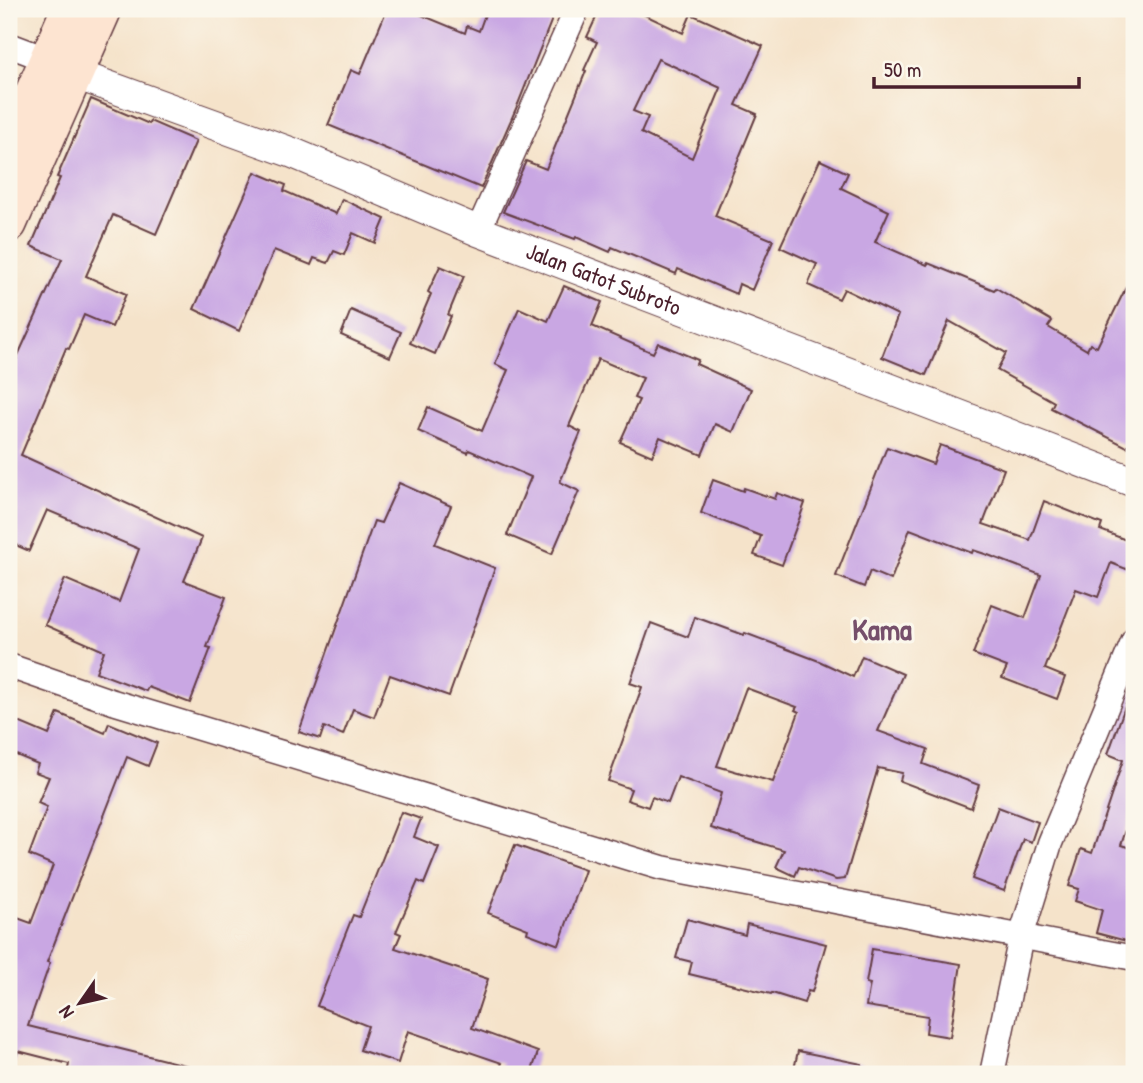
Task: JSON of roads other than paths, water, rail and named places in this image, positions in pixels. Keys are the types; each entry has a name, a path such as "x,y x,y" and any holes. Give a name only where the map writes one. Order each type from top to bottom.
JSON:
{"main road":[{"path":"9,224 60,66 69,9"},
{"path":"9,148 60,66 104,9"}],"street":[{"path":"478,231 578,9"},
{"path":"9,45 60,66"},
{"name":"Jalan Gatot Subroto","path":"60,66 293,153 478,231 1134,482"},
{"path":"992,1074 1021,937 1050,843 1134,640"},
{"path":"9,666 113,702 662,868 1134,958"}],"district":[{"name":"Kama","path":"882,630"}]}
